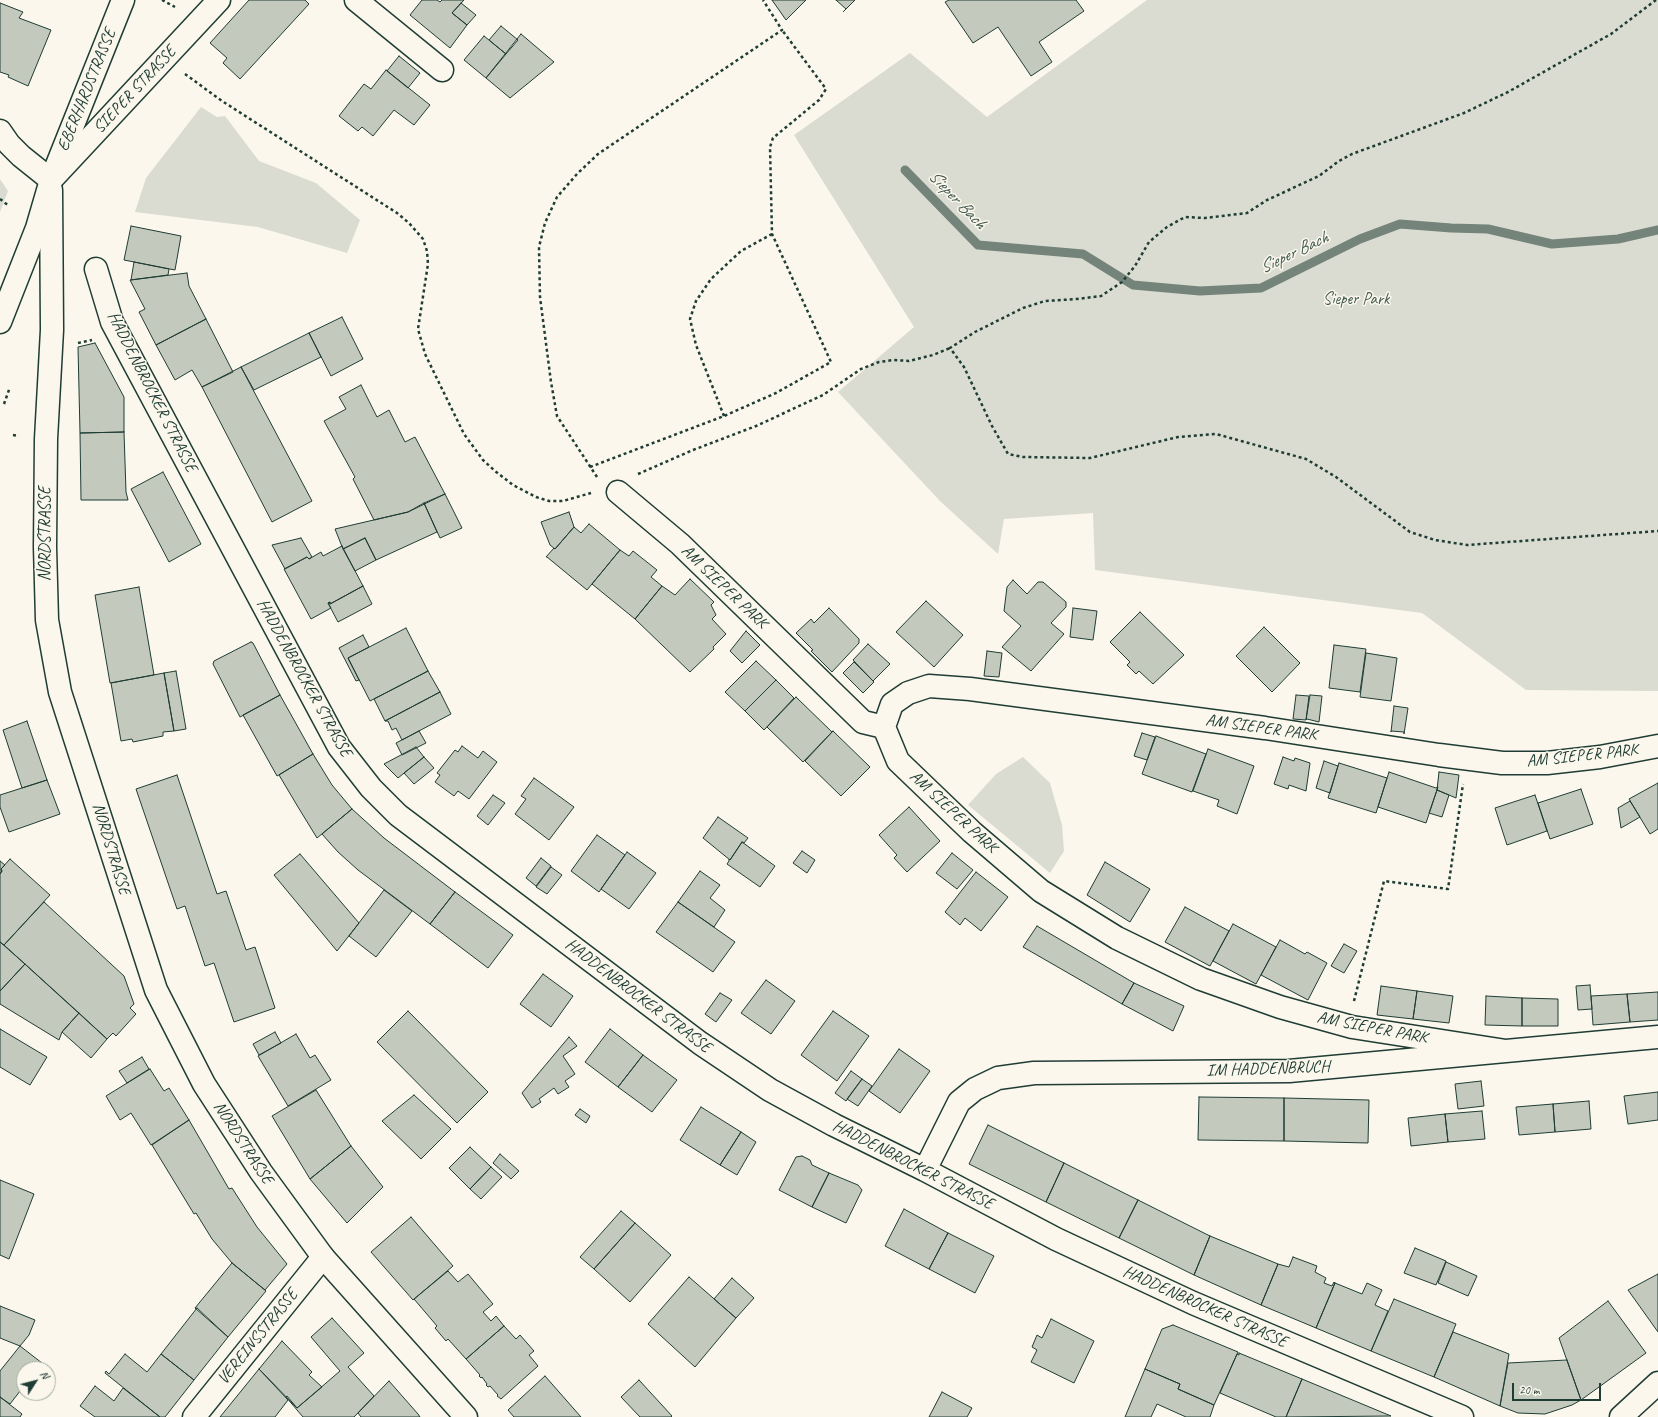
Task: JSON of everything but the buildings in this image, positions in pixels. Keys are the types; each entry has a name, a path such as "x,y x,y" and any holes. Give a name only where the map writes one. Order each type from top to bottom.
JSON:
{"street":[{"name":"EBERHARDSTRASSE","path":"0,322 37,228 51,180 124,0"},
{"name":"SIEPER STRASSE","path":"51,180 219,0"},
{"path":"356,0 442,70"},
{"path":"0,131 9,144 21,156 51,180"},
{"name":"NORDSTRASSE","path":"51,180 52,330 46,439 44,547 47,620 60,692 156,990 204,1084 261,1172 322,1257 466,1417"},
{"name":"HADDENBROCKER STRASSE","path":"96,269 112,322 339,747 371,788 398,815 700,1042 770,1090 834,1125 925,1170 1056,1239 1193,1303 1462,1417"},
{"name":"AM SIEPER PARK","path":"614,490 680,544 863,722 884,727"},
{"name":"AM SIEPER PARK","path":"1506,1051 1348,1026 1280,1007 1201,980 1117,938 1041,891 972,832 898,761 884,727 892,704 908,693 929,686 970,689 1265,728 1502,763 1547,763 1600,757 1658,746"},
{"name":"IM HADDENBRUCH","path":"925,1170 959,1102 975,1089 998,1078 1034,1073 1289,1071 1658,1036"},
{"name":"VEREINSSTRASSE","path":"194,1417 322,1257"},
{"path":"1621,1417 1658,1383"}],"path":[{"path":"162,0 175,7"},
{"path":"590,467 724,416 776,393 831,362 772,234 770,147 773,138 819,100 826,89 782,30 763,0"},
{"path":"638,474 789,411 823,395 861,369 879,362 894,360 909,361 933,355 950,348 975,332 1023,308 1045,301 1101,296 1122,282 1136,266 1149,242 1167,227 1185,217 1205,218 1247,213 1268,200 1319,176 1339,161 1352,154 1464,113 1508,92 1611,34 1656,0"},
{"path":"614,490 597,477 557,416 550,382 540,297 539,247 545,223 557,197 577,174 598,154 782,30"},
{"path":"179,71 397,213 409,223 423,239 427,251 428,264 418,329 424,354 464,434 483,460 518,488 536,497 549,501 563,501 614,490"},
{"path":"0,199 9,206"},
{"path":"724,416 696,345 690,318 696,301 711,279 742,251 772,234"},
{"path":"78,343 93,340"},
{"path":"950,348 964,367 992,426 1008,454 1023,458 1090,458 1178,437 1216,434 1306,459 1336,476 1410,532 1435,540 1467,544 1658,531"},
{"path":"4,404 10,387"},
{"path":"1348,1026 1384,881 1448,889 1466,758"}],"green space":[{"name":"Sieper Park","path":"1147,0 1658,0 1658,691 1526,690 1422,613 1095,570 1093,513 1004,519 998,554 940,501 838,392 914,327 794,135 910,53 987,117"},
{"path":"201,107 217,117 225,116 259,161 316,183 360,220 347,253 258,227 135,212 146,178"},
{"path":"0,179 8,191 0,212"},
{"path":"1023,757 1050,783 1062,825 1064,851 1050,873 968,805 996,774"}],"waterway":[{"name":"Sieper Bach","path":"905,170 978,245 1083,254 1133,285 1200,291 1261,288 1360,239 1400,224 1488,229 1552,244 1618,239 1658,230"}]}
